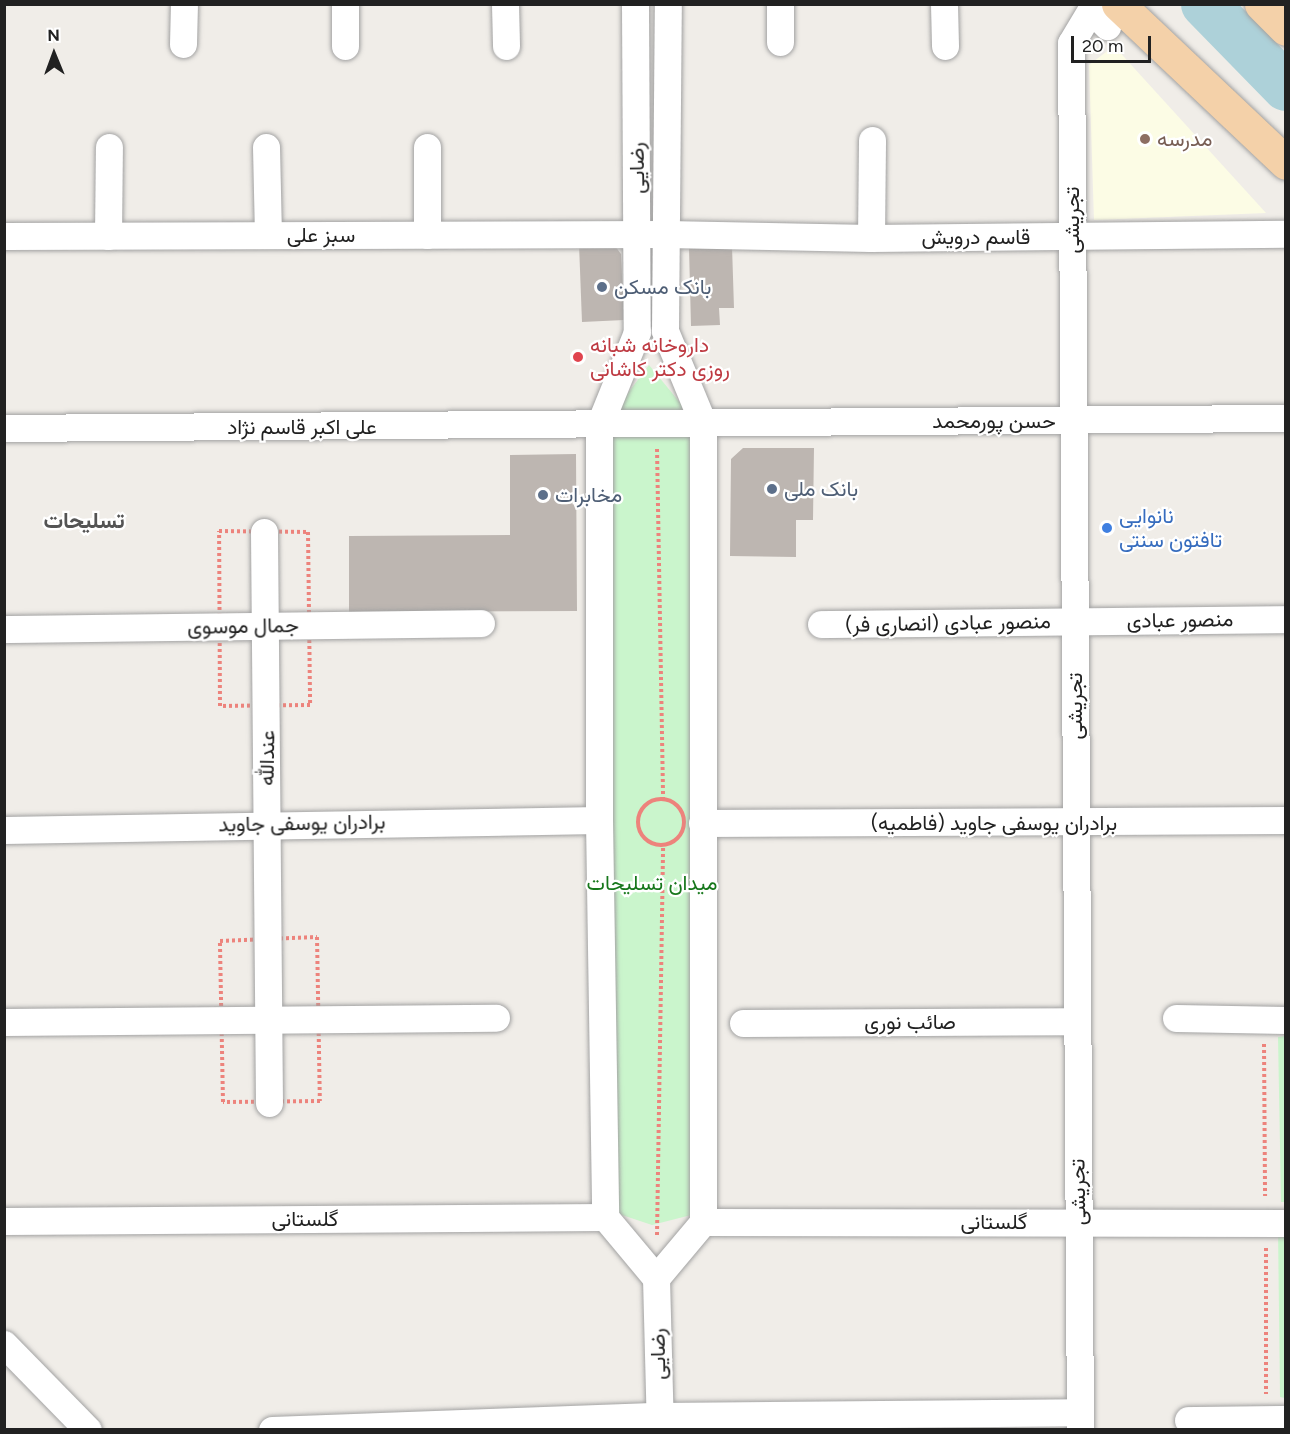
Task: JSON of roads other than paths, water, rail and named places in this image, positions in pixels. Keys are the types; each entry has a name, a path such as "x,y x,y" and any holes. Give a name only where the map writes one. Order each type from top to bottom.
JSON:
{"main road":[{"path":"1143,4 1286,154"},
{"path":"1261,4 1286,29"},
{"path":"1113,15 1286,163"}],"street":[{"path":"183,44 184,4"},
{"path":"345,4 345,46"},
{"path":"505,4 506,46"},
{"name":"رضایی","path":"599,426 637,332 638,234 634,4"},
{"name":"رضایی","path":"668,4 665,331 703,423"},
{"path":"780,4 780,42"},
{"path":"944,4 945,46"},
{"name":"تجریشی","path":"1080,1421 1071,43 1091,10 1113,15"},
{"path":"871,238 872,140"},
{"path":"108,236 109,147"},
{"path":"266,147 268,236"},
{"path":"427,147 427,235"},
{"name":"سبز علی","path":"4,236 666,234"},
{"name":"قاسم درویش","path":"666,234 871,238 1286,234"},
{"name":"حسن پورمحمد","path":"656,424 1286,418"},
{"path":"599,426 599,820 605,1217 656,1278 704,1222 703,423"},
{"name":"علی اکبر قاسم نژاد","path":"4,428 656,424"},
{"name":"عندالله","path":"264,532 269,1103"},
{"name":"منصور عبادی","path":"1075,621 1286,619"},
{"name":"منصور عبادی (انصاری فر)","path":"821,624 1075,621"},
{"name":"جمال موسوی","path":"4,629 481,623"},
{"name":"برادران یوسفی جاوید","path":"4,830 266,823 599,820"},
{"name":"برادران یوسفی جاوید (فاطمیه)","path":"702,823 1076,824 1286,820"},
{"path":"4,1022 496,1018"},
{"path":"1176,1018 1286,1020"},
{"name":"صائب نوری","path":"743,1023 1076,1021"},
{"name":"گلستانی","path":"4,1221 605,1217"},
{"name":"گلستانی","path":"704,1222 1286,1223"},
{"name":"رضایی","path":"656,1278 659,1423"},
{"path":"4,1344 88,1430"},
{"path":"1188,1420 1286,1419"},
{"path":"272,1430 659,1423 1080,1421"}],"waterway":[{"path":"1205,4 1286,87"}],"place":[{"name":"مدرسه","path":"1145,139"},
{"name":"بانک مسکن","path":"602,287"},
{"name":"داروخانه شبانه روزی دکتر کاشانی","path":"578,357"},
{"name":"بانک ملی","path":"772,489"},
{"name":"مخابرات","path":"543,495"},
{"name":"نانوایی تافتون سنتی","path":"1107,528"}],"district":[{"name":"تسلیحات","path":"84,521"}],"park label":[{"name":"میدان تسلیحات","path":"652,883"}]}
